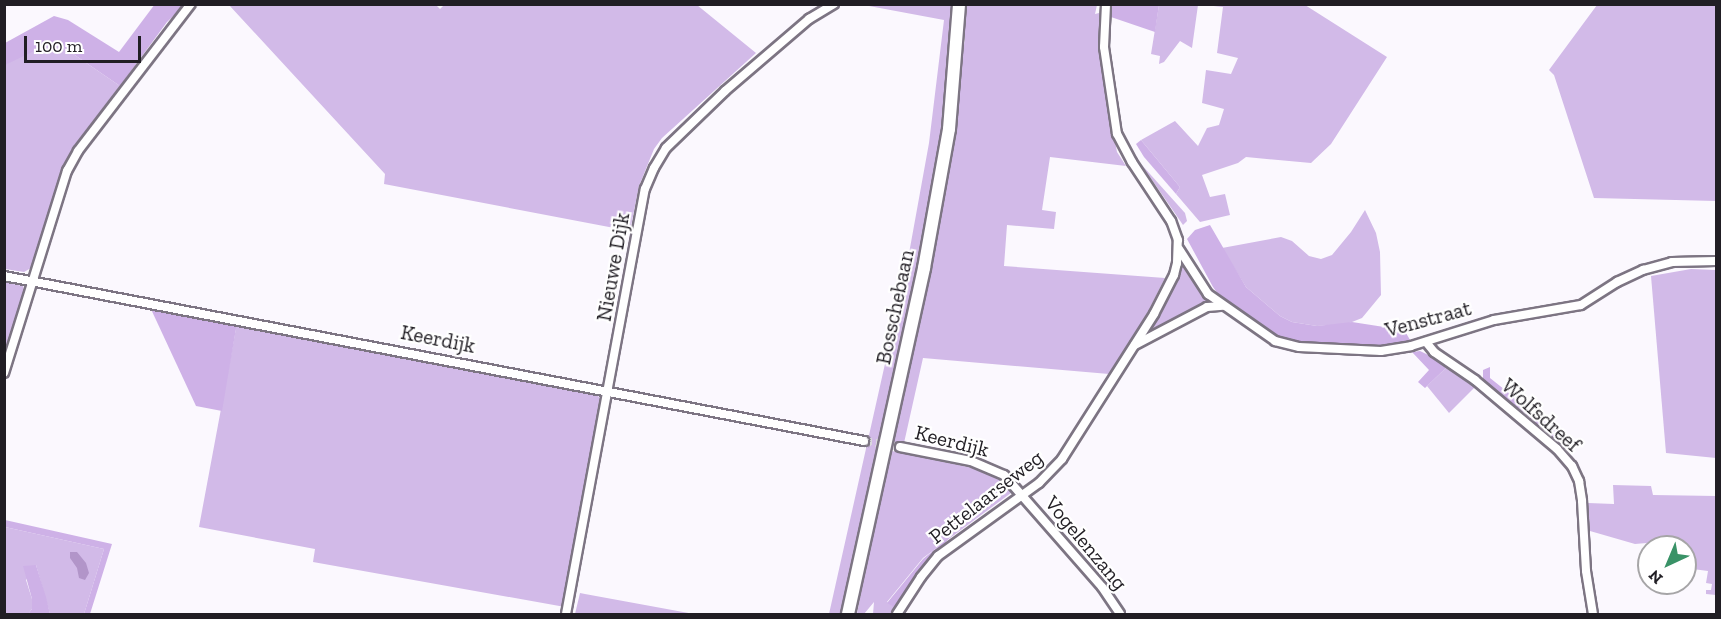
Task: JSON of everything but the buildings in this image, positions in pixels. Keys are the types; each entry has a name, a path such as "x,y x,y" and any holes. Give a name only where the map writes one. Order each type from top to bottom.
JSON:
{"main road":[{"name":"Bosschebaan","path":"848,615 924,268 949,129 959,4"}],"street":[{"path":"4,373 67,171 78,151 191,4"},
{"name":"Nieuwe Dijk","path":"566,615 645,189 666,148 726,91 809,19 834,4"},
{"path":"1106,4 1104,47 1117,134 1132,162 1171,220 1178,248"},
{"name":"Venstraat","path":"1178,248 1208,294 1269,338 1299,347 1392,351 1494,321 1581,305 1617,282 1643,270 1672,262 1716,261"},
{"name":"Pettelaarseweg","path":"897,615 921,577 938,556 1023,495 1062,459 1135,345 1174,275 1178,248"},
{"name":"Keerdijk","path":"4,276 609,390 864,441"},
{"path":"1135,345 1207,308 1223,306"},
{"name":"Wolfsdreef","path":"1426,342 1437,355 1491,394 1557,449 1572,466 1579,481 1582,501 1586,572 1593,615"},
{"name":"Keerdijk","path":"900,447 971,460 1004,476 1023,495"},
{"name":"Vogelenzang","path":"1023,495 1102,586 1120,615"}],"shaded area":[{"path":"155,4 185,5 167,22 120,86 63,47 51,43 5,65 5,43 54,16 68,20 119,52"},
{"path":"445,4 697,5 756,53 662,138 654,149 639,186 630,231 384,184 385,174 229,5 436,5 440,9"},
{"path":"880,4 955,5 954,52 934,194 845,614 829,614 906,270 929,143 944,20 869,6"},
{"path":"965,5 1097,5 1095,14 1099,13 1111,120 1117,152 1126,166 1050,157 1042,210 1056,212 1054,229 1007,225 1004,266 1165,278 1145,318 1109,374 923,358 904,443 894,442 892,451 987,471 1010,485 1011,493 923,558 887,602 897,609 894,614 873,614 874,602 864,614 857,614 884,465 926,288 945,195 965,37"},
{"path":"1109,5 1159,5 1155,32 1108,16"},
{"path":"1159,5 1198,5 1192,48 1180,41 1164,62 1159,64 1160,56 1151,54"},
{"path":"1204,5 1305,5 1387,57 1331,144 1311,163 1246,157 1238,163 1202,175 1210,197 1225,194 1230,215 1200,222 1176,194 1180,187 1141,140 1175,121 1198,146 1207,128 1219,125 1224,109 1202,103 1206,70 1231,74 1238,58 1217,53 1223,7"},
{"path":"1597,5 1716,5 1716,201 1594,198 1554,75 1549,70"},
{"path":"46,43 63,47 120,86 66,165 57,185 31,268 24,272 5,269 4,65"},
{"path":"1141,140 1180,187 1176,194 1144,157 1136,144"},
{"path":"1141,164 1185,213 1187,221 1183,225"},
{"path":"1365,210 1376,233 1380,252 1381,295 1362,318 1347,324 1317,326 1292,322 1280,316 1246,287 1222,248 1281,237 1292,241 1309,256 1321,259 1332,255"},
{"path":"1210,225 1246,287 1280,316 1292,322 1317,326 1352,322 1397,329 1406,333 1413,345 1393,348 1314,346 1281,341 1223,301 1213,287 1187,239 1195,230"},
{"path":"1182,260 1214,304 1146,336 1165,303"},
{"path":"1691,269 1716,270 1716,458 1666,453 1651,276"},
{"path":"4,282 23,286 26,295 4,363"},
{"path":"150,307 237,323 222,411 196,406"},
{"path":"237,323 596,394 602,400 565,607 313,562 315,549 199,527"},
{"path":"1420,351 1449,365 1425,388 1418,382 1429,370 1412,352"},
{"path":"1449,365 1476,386 1449,413 1427,386"},
{"path":"1490,367 1490,378 1559,433 1558,444 1483,382 1483,370"},
{"path":"1613,485 1651,486 1653,495 1716,496 1716,595 1706,594 1706,590 1711,590 1712,584 1706,583 1708,571 1697,570 1697,535 1637,535 1637,544 1635,544 1590,531 1588,503 1614,504"},
{"path":"5,520 112,544 90,614 84,614 104,549 5,527"},
{"path":"5,527 104,549 84,614 50,614 36,565 26,580 32,599 32,609 28,614 5,614"},
{"path":"951,536 917,576 897,609 887,603 923,559"},
{"path":"70,552 77,552 86,563 89,573 85,580 79,578 77,568 70,558"},
{"path":"36,565 50,614 28,614 32,609 32,599 23,566"},
{"path":"580,593 585,594 694,614 575,614"}],"tunnel":[{"path":"864,441 900,447"}]}
